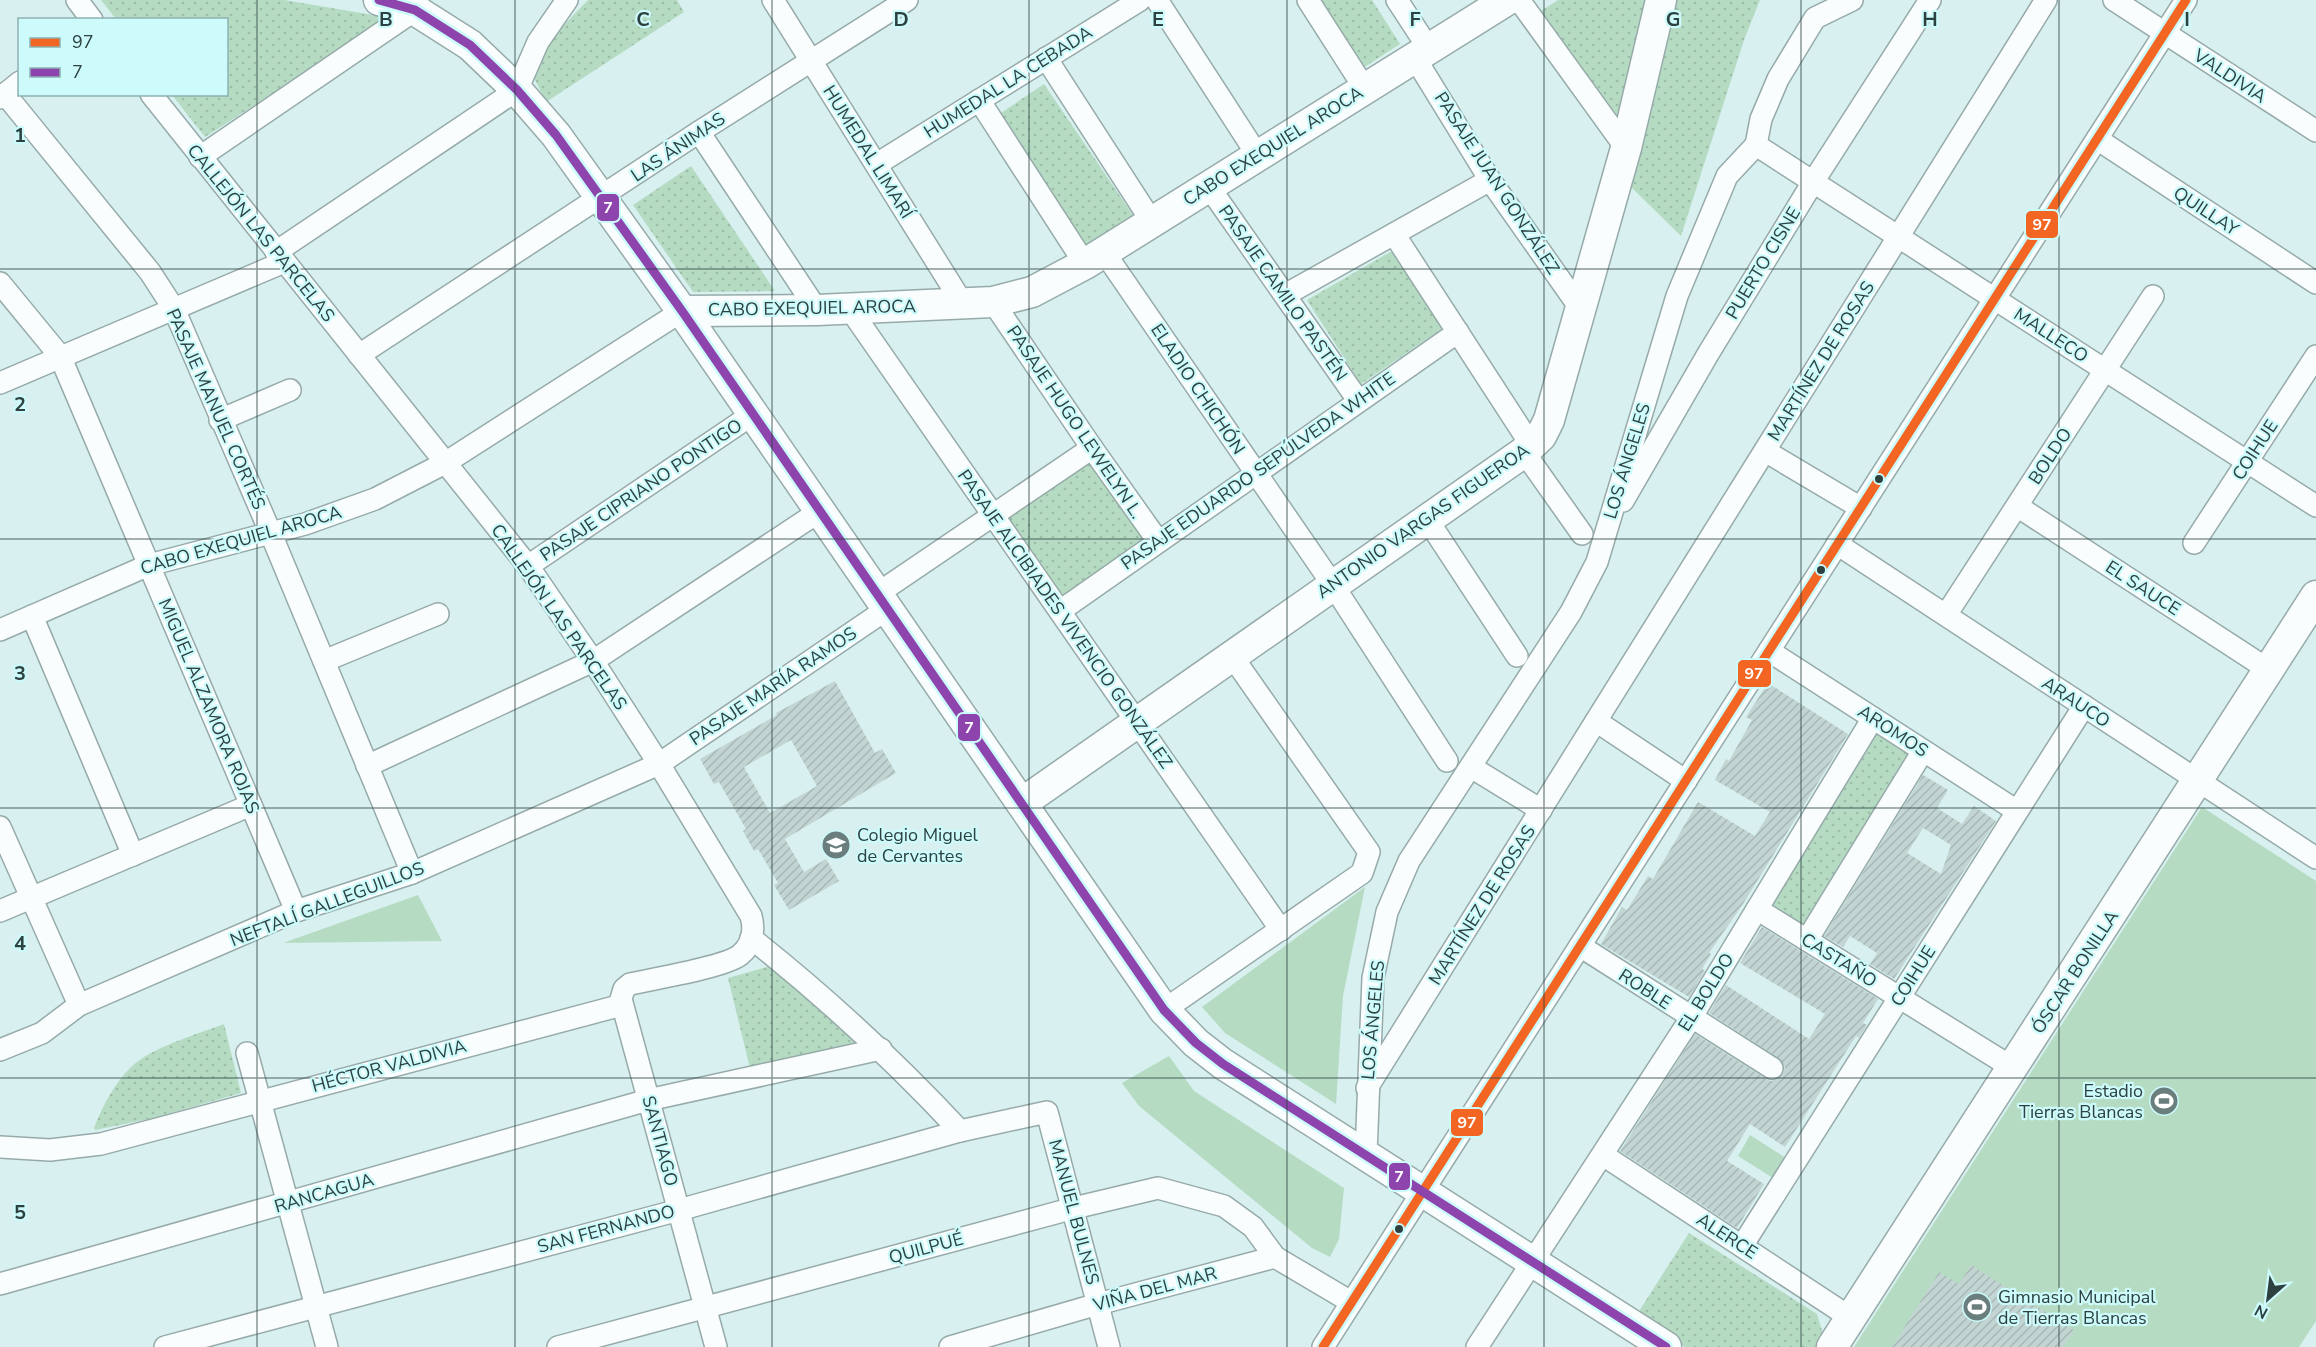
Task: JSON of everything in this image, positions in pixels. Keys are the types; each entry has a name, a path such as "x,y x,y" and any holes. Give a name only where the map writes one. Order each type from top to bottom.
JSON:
{"street":[{"path":"77,0 90,18"},
{"path":"379,0 414,3 470,45 517,90 556,135 682,311 1164,1010 1196,1043 1223,1064 1666,1347"},
{"path":"0,383 174,309 280,257 517,90 538,42 567,0"},
{"name":"HUMEDAL LIMARÍ","path":"773,0 963,304"},
{"name":"LAS ÁNIMAS","path":"359,355 699,132 907,0"},
{"name":"HUMEDAL LA CEBADA","path":"877,164 1140,0"},
{"path":"1157,0 1258,156"},
{"path":"1308,0 1365,89"},
{"name":"PASAJE JUAN GONZÁLEZ","path":"1397,0 1422,53 1490,180 1580,308"},
{"name":"CABO EXEQUIEL AROCA","path":"0,630 149,565 271,534 375,499 445,463 682,311 817,310 963,304 993,302 1032,292 1094,258 1507,0"},
{"path":"1519,0 1626,148"},
{"name":"ANTONIO VARGAS FIGUEROA","path":"1022,803 1427,519 1527,448 1540,436 1549,420 1626,148 1661,0"},
{"path":"1756,145 1761,119 1778,79 1815,18 1852,0"},
{"name":"PUERTO CISNE","path":"1605,533 1708,354 1813,182 1929,0"},
{"name":"MARTÍNEZ DE ROSAS","path":"1367,1088 2046,0"},
{"name":"VALDIVIA","path":"2114,0 2316,131"},
{"path":"1323,1347 2186,0"},
{"path":"200,157 414,3"},
{"path":"1046,58 1152,222"},
{"name":"PASAJE MANUEL CORTÉS","path":"8,91 150,272 174,309 271,534 412,873"},
{"name":"CALLEJÓN LAS PARCELAS","path":"153,96 528,566 659,764 751,916 753,928 751,938"},
{"name":"ELADIO CHICHÓN","path":"979,99 1094,258 1256,474 1333,585 1447,761"},
{"path":"699,132 817,310"},
{"name":"QUILLAY","path":"2097,139 2316,283"},
{"name":"MALLECO","path":"1756,145 2316,506"},
{"name":"LOS ÁNGELES","path":"1366,1154 1373,978 1387,912 1409,861 1571,612 1597,562 1677,296 1727,176 1756,145"},
{"path":"1285,295 1490,180"},
{"name":"PASAJE CAMILO PASTÉN","path":"1209,187 1358,400"},
{"path":"1394,234 1458,332 1527,448 1582,534"},
{"name":"MIGUEL ALZAMORA ROJAS","path":"0,283 60,356 296,911"},
{"name":"BOLDO","path":"1946,615 2153,296"},
{"name":"PASAJE HUGO LEWELYN L.","path":"993,302 1158,541"},
{"name":"PASAJE ALCIBIADES VIVENCIO GONZÁLEZ","path":"850,309 1281,930"},
{"name":"PASAJE EDUARDO SEPÚLVEDA WHITE","path":"1060,612 1358,400 1458,332"},
{"name":"COIHUE","path":"2194,543 2316,356"},
{"path":"220,420 290,390"},
{"name":"PASAJE CIPRIANO PONTIGO","path":"528,566 753,414"},
{"name":"PASAJE MARÍA RAMOS","path":"659,764 882,601 993,515 1092,448"},
{"path":"1765,451 1861,508"},
{"name":"EL SAUCE","path":"2017,507 2269,670"},
{"path":"368,766 593,661 820,511"},
{"path":"1427,519 1517,656"},
{"name":"ARAUCO","path":"1837,544 2197,781 2314,851"},
{"name":"ÓSCAR BONILLA","path":"1832,1347 2316,596"},
{"path":"324,661 438,614"},
{"path":"32,616 133,855"},
{"name":"AROMOS","path":"1769,651 2017,811"},
{"path":"1164,1010 1362,873 1369,852 1232,656"},
{"name":"COIHUE","path":"1742,1246 2084,706"},
{"name":"EL BOLDO","path":"1477,1347 1690,1018 1873,718"},
{"path":"1596,721 1686,781"},
{"path":"1807,940 1923,751"},
{"name":"NEFTALÍ GALLEGUILLOS","path":"0,1050 42,1033 79,1005 296,911 412,873 659,764"},
{"path":"1471,767 1541,810"},
{"path":"0,911 251,805"},
{"path":"0,828 79,1005"},
{"name":"CASTAÑO","path":"1757,909 2013,1068"},
{"path":"622,1005 622,993 630,984 733,960 747,947 751,938 824,996 881,1049 960,1131"},
{"name":"ROBLE","path":"1580,946 1772,1068"},
{"name":"SANTIAGO","path":"622,1005 716,1347"},
{"name":"HÉCTOR VALDIVIA","path":"0,1147 50,1150 101,1143 622,1005"},
{"name":"RANCAGUA","path":"0,1284 648,1100 881,1049"},
{"path":"247,1053 327,1347"},
{"name":"SAN FERNANDO","path":"165,1347 678,1210 960,1131 1047,1112"},
{"name":"MANUEL BULNES","path":"1047,1112 1109,1347"},
{"name":"ALERCE","path":"1603,1155 1851,1318"},
{"name":"QUILPUÉ","path":"558,1347 1074,1208 1158,1188 1224,1206 1253,1227 1275,1257"},
{"path":"1275,1257 1351,1302"},
{"name":"VIÑA DEL MAR","path":"950,1347 1098,1304 1275,1257"}],"green space":[{"path":"101,0 284,0 391,18 205,137 173,96 228,96 228,18 115,18"},
{"path":"588,0 677,0 684,12 546,102 531,72 560,29"},
{"path":"1320,0 1372,0 1400,44 1363,68"},
{"path":"1558,0 1655,0 1621,131 1538,13"},
{"path":"1675,0 1760,0 1744,40 1681,236 1629,185"},
{"path":"1044,84 1135,218 1088,249 998,115"},
{"path":"691,166 775,291 693,292 633,205"},
{"path":"1392,251 1442,329 1361,384 1307,300"},
{"path":"1090,459 1146,540 1063,596 1007,515"},
{"path":"1874,729 1915,754 1804,932 1762,906"},
{"name":"Estadio Tierras Blancas","path":"2202,807 2316,881 2316,1321 2299,1347 1854,1347"},
{"path":"1365,887 1343,996 1336,1104 1225,1033 1202,1007"},
{"path":"418,895 442,941 283,943"},
{"path":"770,966 863,1044 750,1068 728,978"},
{"path":"224,1024 241,1093 154,1118 95,1130 101,1112 114,1088 130,1068 150,1054 174,1042"},
{"path":"1169,1056 1194,1091 1344,1188 1339,1239 1330,1257 1312,1248 1139,1106 1122,1083"},
{"path":"1750,1135 1786,1158 1773,1178 1738,1156"},
{"path":"1689,1233 1817,1314 1823,1334 1815,1347 1685,1347 1636,1316"}],"building":[{"path":"835,681 875,753 882,749 896,773 785,839 804,872 826,859 839,881 789,910 774,885 778,883 758,849 754,851 743,831 746,829 719,782 714,784 700,759 777,715 776,713","holes":["791,740 817,786 770,813 744,767"]},
{"path":"1768,683 1848,734 1743,904 1709,953 1711,954 1702,969 1705,971 1689,997 1601,944 1622,907 1627,910 1648,876 1653,879 1698,802 1755,836 1770,812 1715,780 1726,759 1729,761 1752,720 1746,717"},
{"path":"1923,775 1948,790 1937,808 1962,824 1974,806 1996,821 1894,979 1870,964 1877,953 1850,936 1843,947 1824,936","holes":["1923,828 1951,845 1941,874 1907,853"]},
{"path":"1762,927 1878,999 1863,1023 1867,1025 1859,1038 1856,1036 1785,1147 1750,1124 1727,1161 1764,1184 1737,1228 1620,1151 1695,1034 1766,1079 1772,1081 1782,1075 1785,1068 1779,1058 1709,1013 1726,985 1809,1039 1825,1014 1740,963"},
{"name":"Gimnasio Municipal de Tierras Blancas","path":"1971,1265 2074,1330 2063,1347 1892,1347 1939,1272 1959,1284"}],"transit line":[{"name":"7","path":"379,0 415,10 470,45 517,90 556,135 682,311 1164,1010 1196,1043 1223,1064 1666,1347"},
{"name":"97","path":"1323,1347 2186,0"}],"place":[{"name":"Colegio Miguel de Cervantes","path":"836,845"},
{"name":"Estadio Tierras Blancas","path":"2164,1101"},
{"name":"Gimnasio Municipal de Tierras Blancas","path":"1977,1307"}]}
